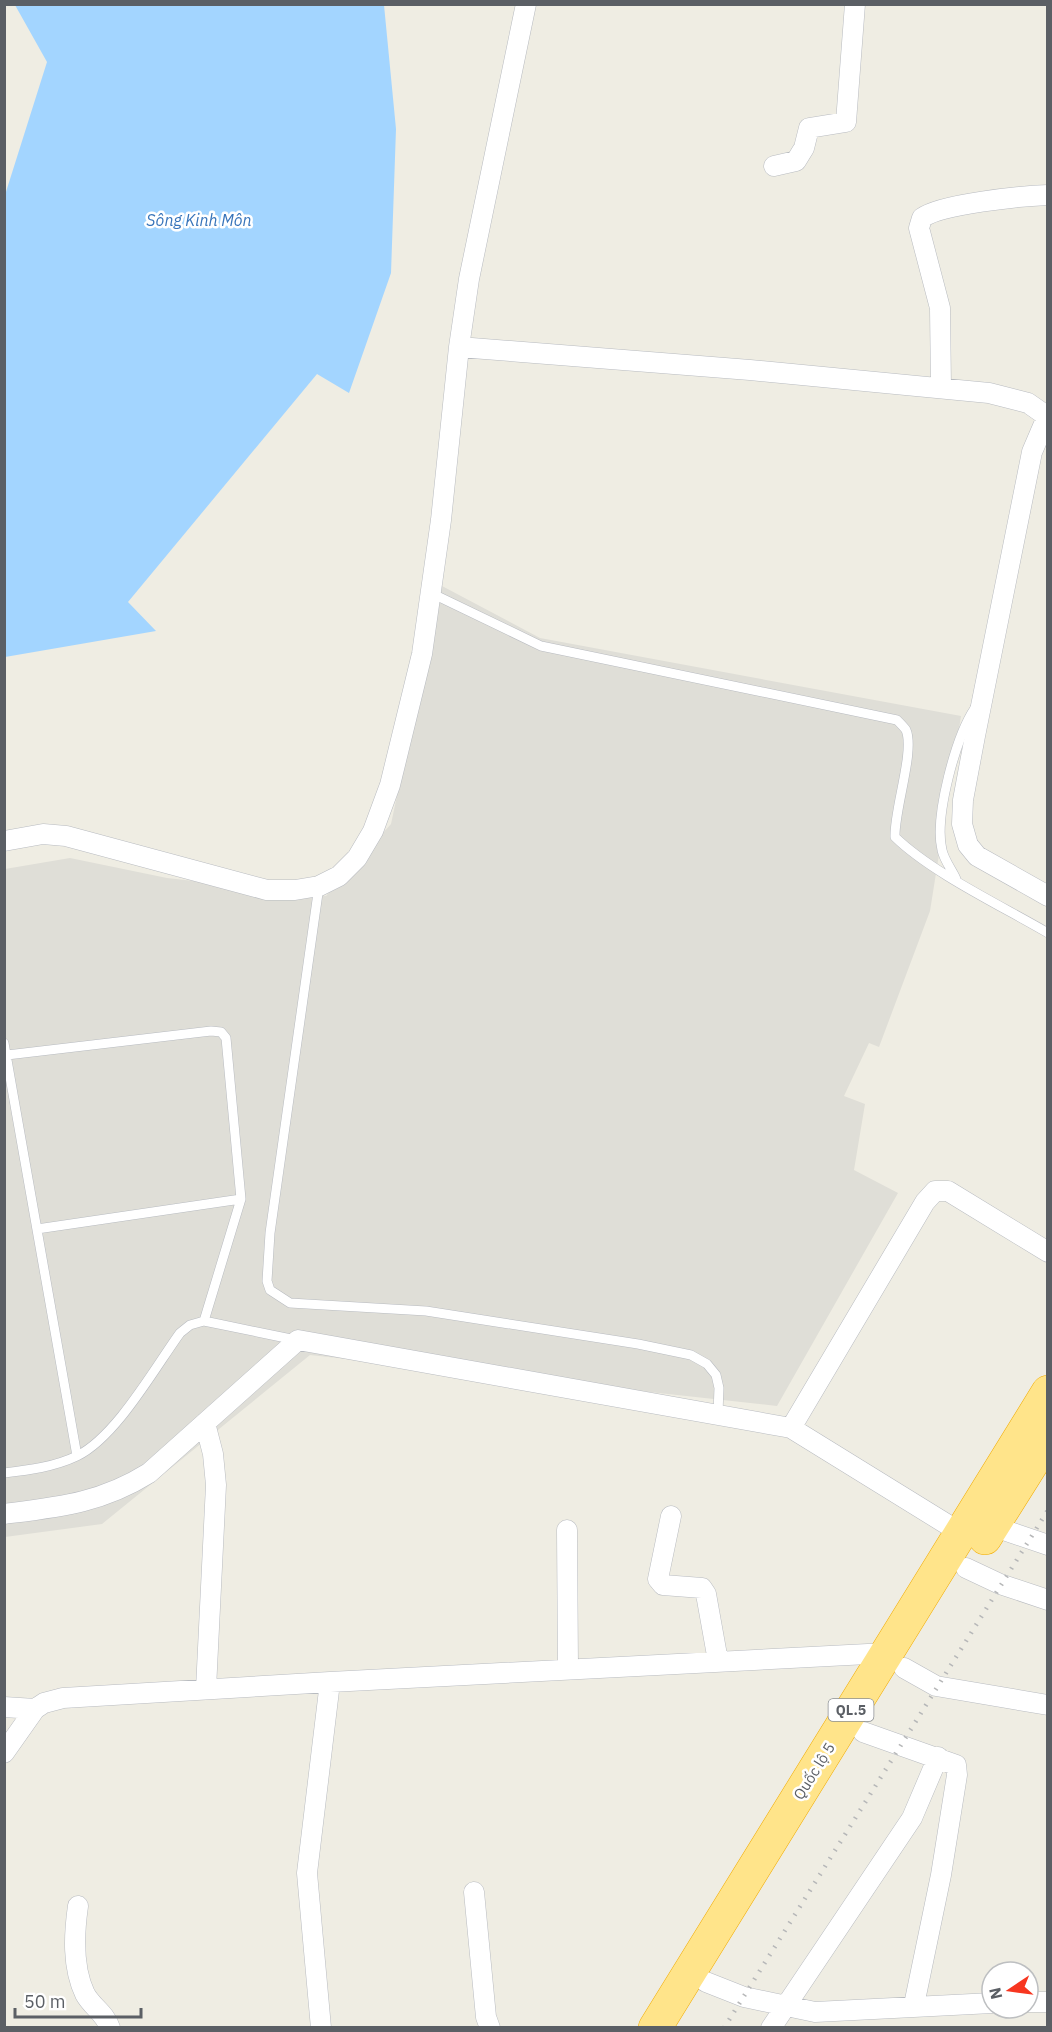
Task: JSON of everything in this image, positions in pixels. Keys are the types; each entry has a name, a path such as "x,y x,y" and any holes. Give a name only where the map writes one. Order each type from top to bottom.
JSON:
{"highway":[{"name":"Quốc lộ 5","path":"655,2028 895,1660 977,1529 1047,1392"},
{"name":"Quốc lộ 5","path":"677,2028 863,1732 895,1660 966,1568 977,1529 1047,1438"}],"street":[{"path":"4,841 43,834 66,836 267,890 319,886 339,876 357,858 373,831 390,785 422,654 441,520 459,347 469,279 526,4"},
{"path":"774,166 796,161 804,148 809,128 846,122 849,117 855,4"},
{"path":"941,388 940,308 920,228 922,218 936,212 965,206 1047,195"},
{"path":"459,347 990,393 1028,403 1047,417 1032,452 963,800 962,824 968,845 977,856 1044,893"},
{"path":"791,1428 925,1202 935,1191 948,1191 1047,1252"},
{"path":"4,1514 71,1505 100,1498 126,1487 149,1473 298,1340 718,1413 791,1428 977,1529 1047,1545"},
{"path":"205,1424 213,1454 216,1485 206,1689"},
{"path":"671,1516 658,1579 663,1585 702,1588 706,1594 718,1661"},
{"path":"567,1530 568,1669"},
{"path":"966,1568 1000,1584 1047,1600"},
{"path":"4,1753 35,1709 44,1703 63,1698 718,1661 895,1660 936,1686 1047,1705"},
{"path":"321,2028 307,1873 330,1682"},
{"path":"4,1707 35,1709"},
{"path":"863,1732 956,1765 957,1774 941,1875 915,2005"},
{"path":"771,2028 912,1818 938,1757"},
{"path":"474,1892 486,2017 490,2028"},
{"path":"78,1906 74,1942 85,1993 105,2015 110,2028"},
{"path":"706,1982 744,1997 815,2012 980,2003"}],"lane":[{"path":"431,593 541,646 897,720 906,730 909,746 894,821 895,837 905,847 1047,933"},
{"path":"956,879 942,850 941,821 954,754 966,721 983,696"},
{"path":"319,886 270,1233 267,1281 270,1290 290,1303 426,1311 638,1344 691,1355 707,1364 716,1375 719,1388 718,1413"},
{"path":"7,1055 221,1032 226,1038 241,1200 204,1321"},
{"path":"4,1043 77,1456"},
{"path":"37,1229 241,1200"},
{"path":"4,1473 49,1466 77,1456 104,1439 180,1333 190,1325 204,1321 298,1340"}],"shaded area":[{"path":"442,586 540,638 961,716 930,911 879,1047 869,1043 844,1096 865,1104 854,1170 898,1193 777,1406 310,1355 102,1524 5,1537 5,869 70,858 167,878 326,896 391,824"}],"water":[{"name":"Sông Kinh Môn","path":"15,5 384,5 396,129 391,273 349,393 317,374 128,602 156,631 5,657 5,195 47,62"}],"railway":[{"path":"724,2028 1048,1510"}]}
